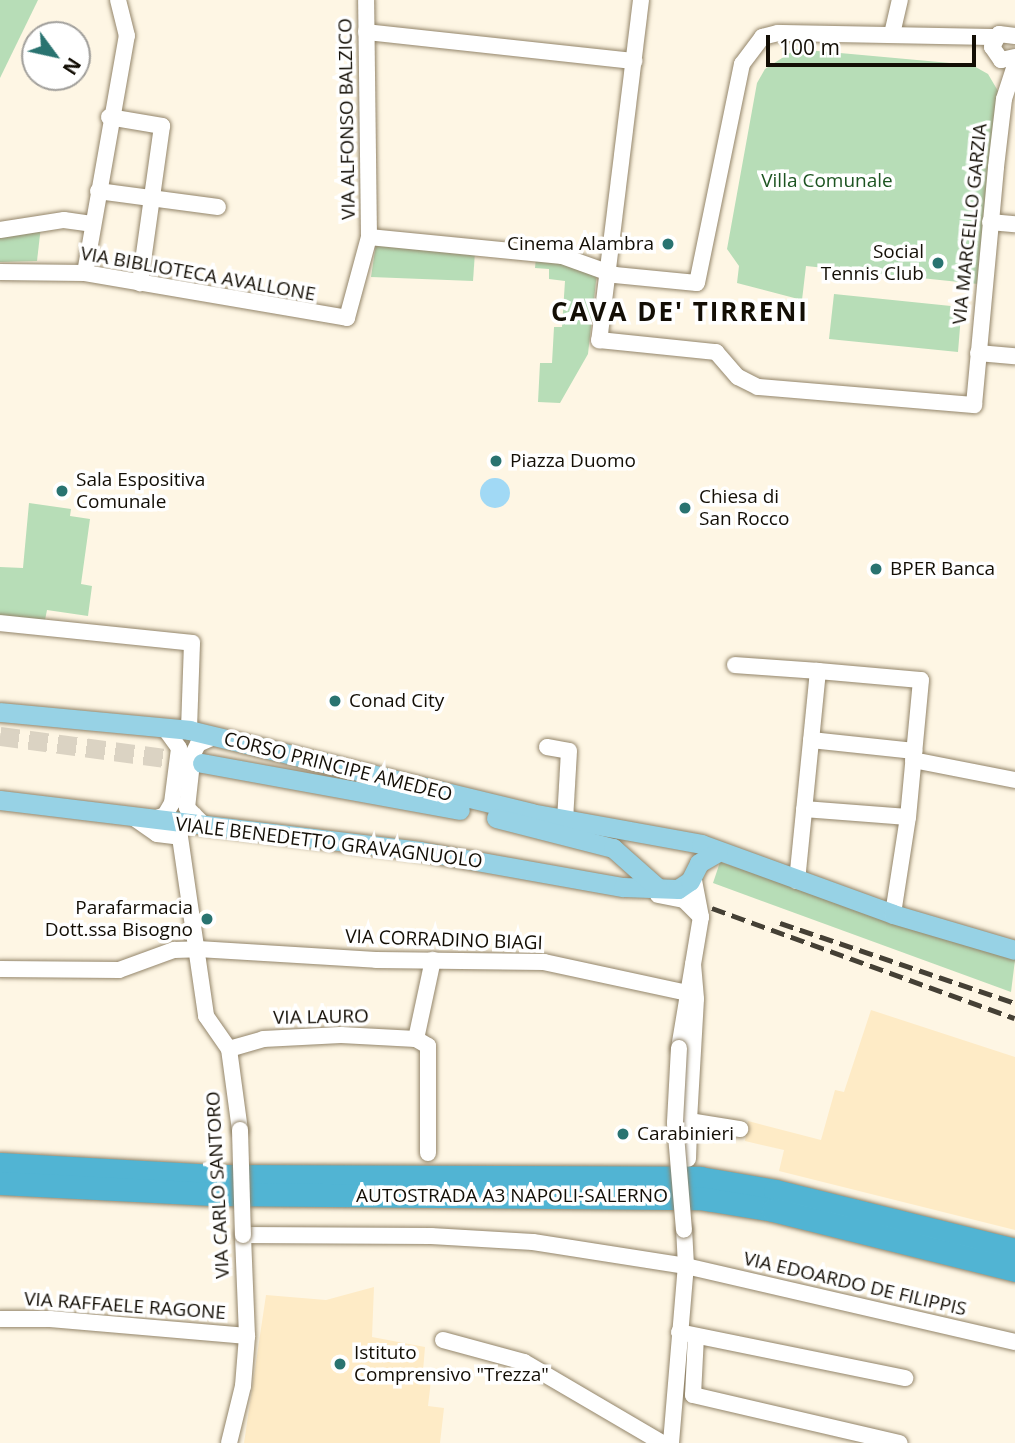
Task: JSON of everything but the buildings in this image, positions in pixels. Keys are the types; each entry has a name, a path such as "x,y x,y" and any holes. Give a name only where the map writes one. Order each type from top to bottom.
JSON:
{"highway":[{"name":"AUTOSTRADA A3 NAPOLI-SALERNO","path":"0,1164 277,1177 700,1178 775,1191 1015,1250"},
{"name":"AUTOSTRADA A3 NAPOLI-SALERNO","path":"0,1183 212,1194 699,1198 773,1210 1015,1270"}],"main road":[{"name":"CORSO PRINCIPE AMEDEO","path":"0,712 189,730 565,820 701,844 893,914 1015,949"},
{"path":"202,763 472,813 613,848 664,892 678,889 693,872 718,852"},
{"name":"VIALE BENEDETTO GRAVAGNUOLO","path":"0,800 420,851 664,892"},
{"path":"472,813 565,820"},
{"path":"673,841 693,872"}],"street":[{"path":"85,273 109,117 127,36 118,0"},
{"name":"VIA ALFONSO BALZICO","path":"347,318 369,237 366,0"},
{"path":"607,270 641,0"},
{"path":"886,34 900,0"},
{"path":"607,270 617,266 687,275 696,268 731,67 746,39 776,23 863,29 886,34"},
{"path":"366,32 634,61"},
{"path":"607,270 615,275 693,284 701,278 745,54 762,37 778,33 862,37 886,34 960,37 1007,32"},
{"path":"1004,99 996,56 1007,32"},
{"path":"960,37 996,56 1015,57"},
{"path":"1004,99 1015,66"},
{"name":"VIA MARCELLO GARZIA","path":"607,270 599,340 716,352 738,377 758,387 974,405 1004,99"},
{"path":"109,117 162,126 140,283"},
{"path":"97,191 218,207"},
{"name":"VIA BIBLIOTECA AVALLONE","path":"0,230 64,220 92,225"},
{"path":"990,222 1015,224"},
{"name":"VIA ALFONSO BALZICO","path":"369,237 562,256 607,270"},
{"name":"VIA BIBLIOTECA AVALLONE","path":"0,272 85,273 347,318"},
{"path":"978,353 1015,356"},
{"path":"0,623 192,643 189,730"},
{"path":"735,665 920,680 908,817 893,914"},
{"path":"797,881 818,671"},
{"path":"141,819 165,814 172,803 178,748 165,729"},
{"path":"209,827 197,822 187,808 193,754 198,744 214,737"},
{"path":"811,740 914,755 1015,780"},
{"path":"547,747 569,751 565,820"},
{"path":"804,809 908,817"},
{"path":"141,819 157,834 180,837 206,1016 229,1049"},
{"path":"671,1443 686,1266 675,1123 679,1048 701,917 693,872"},
{"path":"664,892 684,900 701,917"},
{"name":"VIA CORRADINO BIAGI","path":"0,969 119,970 174,950 198,949 433,960 544,962 687,993"},
{"path":"428,1153 428,1046 416,1039 433,960"},
{"path":"688,1159 696,999 694,964"},
{"name":"VIA LAURO","path":"229,1049 263,1039 416,1039"},
{"name":"VIA CARLO SANTORO","path":"229,1049 240,1130 247,1336 243,1386 229,1443"},
{"path":"689,1121 740,1129"},
{"name":"VIA EDOARDO DE FILIPPIS","path":"243,1235 431,1236 533,1242 686,1266 1015,1342"},
{"name":"VIA RAFFAELE RAGONE","path":"0,1319 247,1336"},
{"path":"679,1332 905,1378"},
{"path":"696,1335 693,1395 899,1443"},
{"path":"443,1340 524,1362 662,1443"}],"shaded area":[{"path":"871,1010 1015,1057 1015,1230 779,1171 784,1150 745,1141 748,1121 821,1140 835,1090 844,1092"},
{"name":"Istituto Comprensivo \"Trezza\"","path":"374,1287 372,1337 425,1347 423,1371 432,1372 428,1406 444,1408 440,1443 244,1443 266,1295 326,1300"}],"green space":[{"path":"0,0 38,0 28,21 21,21 21,35 0,78"},
{"name":"Villa Comunale","path":"796,49 972,65 988,74 998,91 978,284 806,266 802,300 737,283 739,266 727,249 757,83 765,69"},
{"path":"41,226 37,261 0,262 0,235"},
{"path":"376,244 475,252 473,281 371,277"},
{"path":"536,257 597,272 588,354 560,403 538,402 540,363 552,363 554,327 562,327 565,281 549,279 549,269 535,268"},
{"path":"834,294 951,306 950,314 961,315 958,352 829,339"},
{"path":"29,503 71,509 70,516 90,519 81,584 92,586 88,616 47,610 45,620 0,619 0,567 23,568"},
{"path":"720,862 1015,960 1011,992 713,883"}],"water":[{"path":"495,478 506,482 510,493 506,504 495,508 484,504 480,493 484,482"}],"tunnel":[{"path":"0,736 194,762"}],"railway":[{"path":"712,908 1015,1018"},
{"path":"780,923 1015,1003"}],"place":[{"name":"Cinema Alambra","path":"668,244"},
{"name":"Social Tennis Club","path":"938,263"},
{"name":"Piazza Duomo","path":"496,461"},
{"name":"Sala Espositiva Comunale","path":"62,491"},
{"name":"Chiesa di San Rocco","path":"685,508"},
{"name":"BPER Banca","path":"876,569"},
{"name":"Conad City","path":"335,701"},
{"name":"Parafarmacia Dott.ssa Bisogno","path":"207,919"},
{"name":"Carabinieri","path":"623,1134"},
{"name":"Istituto Comprensivo \"Trezza\"","path":"340,1364"}],"district":[{"name":"CAVA DE' TIRRENI","path":"680,312"}]}
